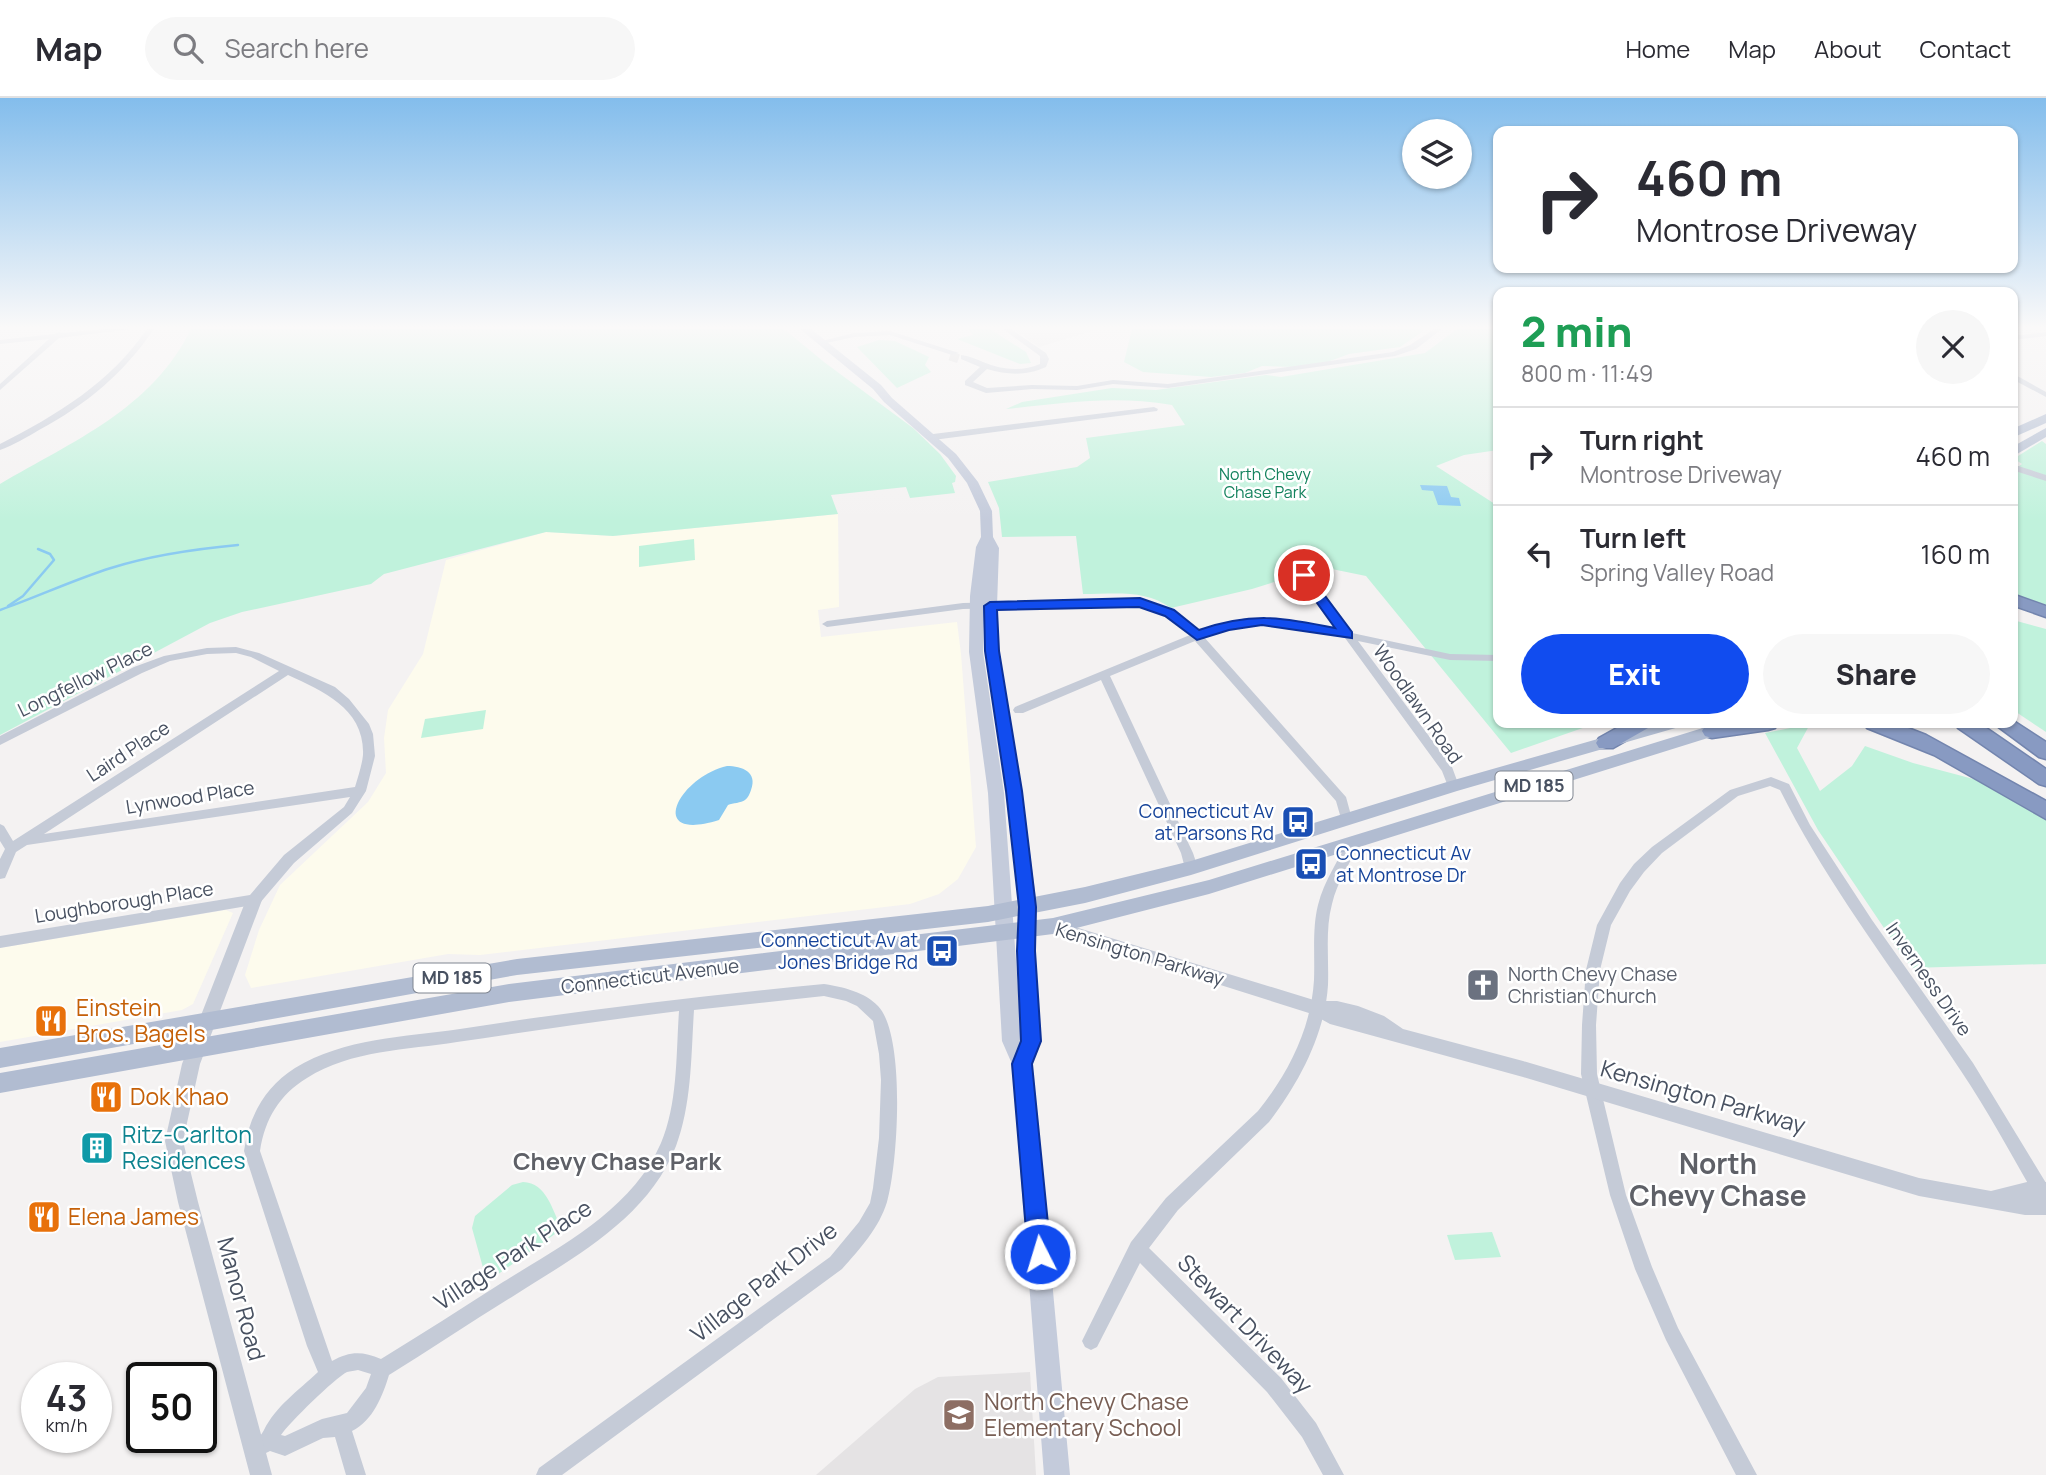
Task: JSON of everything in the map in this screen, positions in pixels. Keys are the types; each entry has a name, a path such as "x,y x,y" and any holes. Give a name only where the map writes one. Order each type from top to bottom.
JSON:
{"highway":[{"path":"2018,603 2046,612"},
{"path":"2018,617 2046,624"},
{"path":"2018,724 2046,740"},
{"path":"1606,743 1632,728"},
{"path":"1712,731 1733,728"},
{"path":"1889,728 1937,749 2046,811"},
{"path":"1972,728 2046,779"},
{"path":"2010,728 2046,752"}],"main road":[{"path":"874,393 888,400 933,437 972,482 986,512 987,537 993,548 976,652 996,793 1005,911"},
{"path":"2018,431 2046,418"},
{"path":"2018,449 2046,432"},
{"path":"983,606 1014,791 1022,922 1012,1041 1022,1064 1057,1475"},
{"name":"Connecticut Avenue","path":"0,1083 509,993 1022,922 1453,786 1656,728"},
{"name":"Connecticut Avenue","path":"0,1058 517,967 1005,911 1022,922 1053,926 1209,887 1721,728"}],"street":[{"path":"0,447 65,412 91,393"},
{"path":"933,437 1154,409"},
{"path":"2018,469 2046,478"},
{"name":"Woodlawn Road","path":"1304,575 1448,770 1453,786"},
{"path":"827,624 983,606 1140,603 1170,613 1197,636 1342,800 1346,819"},
{"path":"1019,710 1197,636 1226,626 1262,620 1285,622 1450,657 1493,658"},
{"name":"Longfellow Place","path":"0,741 138,670 168,658 207,651 236,650 255,655 331,690 345,702 367,734"},
{"name":"Laird Place","path":"11,849 288,670"},
{"path":"1104,675 1187,853 1191,868"},
{"name":"Manor Road","path":"261,1475 262,1445 177,1159 176,1125 205,1021 254,900 289,859 348,810 360,791 369,756 367,734"},
{"name":"Inverness Drive","path":"1595,1092 1589,1074 1593,970 1604,925 1625,887 1657,850 1734,793 1764,781 1779,783 1785,788 1805,827 1867,924 1968,1069 2045,1196"},
{"name":"Lynwood Place","path":"26,841 360,791"},
{"path":"0,829 11,849 0,874"},
{"path":"1091,1340 1137,1248 1174,1202 1247,1134 1287,1085 1306,1048 1317,1009 1325,907 1334,880 1355,841"},
{"name":"Loughborough Place","path":"0,942 254,900"},
{"name":"Kensington Parkway","path":"1053,926 1317,1009 1330,1017 1523,1069 1919,1187 1990,1199 2045,1196"},
{"name":"Village Park Drive","path":"327,1372 252,1151 257,1122 264,1107 292,1079 316,1065 368,1050 609,1012 824,990 844,993 863,1002 879,1017 887,1037 888,1060 882,1188 878,1203 859,1239 835,1263 546,1475"},
{"name":"Village Park Place","path":"382,1370 564,1253 614,1218 635,1198 660,1162 673,1128 687,1004"},
{"path":"1595,1092 1602,1134 1618,1195 1644,1269 1672,1334 1747,1475"},
{"name":"Stewart Driveway","path":"1137,1248 1274,1385 1308,1430 1334,1475"},
{"path":"358,1361 372,1363 382,1370 374,1393 354,1420 341,1426 322,1429 285,1446 262,1445 283,1415 312,1391 327,1372 358,1361"},
{"path":"341,1426 356,1475"}],"shaded area":[{"path":"838,514 839,607 818,610 821,637 957,622 976,847 958,879 939,894 910,904 480,955 448,954 251,988 245,975 259,930 280,885 368,802 386,773 384,738 388,710 423,654 446,560 546,532 613,536"},
{"path":"226,910 233,913 193,1004 182,1010 0,1042 0,948"},
{"name":"North Chevy Chase Elementary School","path":"1030,1372 1036,1475 816,1475 915,1389 938,1377"}],"green space":[{"path":"142,393 866,393 913,428 940,454 956,476 955,482 952,483 955,493 910,498 906,487 831,495 838,514 613,536 546,532 384,574 371,584 242,612 210,623 0,735 0,484 82,437"},
{"name":"North Chevy Chase Park","path":"1078,393 1493,393 1493,451 1464,455 1436,466 1493,503 1493,728 1583,728 1511,753 1366,576 1322,567 1252,589 1171,608 1140,595 1083,594 1076,536 1002,537 999,508 988,482 1077,467 1090,458 1086,438 1185,425 1172,405 1089,401 1006,409 1022,402"},
{"path":"2042,441 2046,444 2046,605 2018,596 2018,467 2022,464 2018,461 2018,456"},
{"path":"694,539 695,560 639,567 639,546"},
{"path":"2018,621 2046,629 2046,732 2018,713"},
{"path":"486,710 483,729 421,738 425,719"},
{"path":"1808,728 1797,748 1820,791 1852,766 1865,746 1913,763 1981,781 2046,819 2046,964 1911,968 1818,830 1765,733"},
{"path":"523,1182 538,1187 543,1192 562,1229 487,1282 472,1228 475,1216 512,1185"},
{"path":"1492,1232 1501,1257 1455,1260 1447,1235"}],"water":[{"path":"1420,485 1447,486 1451,497 1459,498 1461,506 1438,505 1433,491 1422,490"},
{"path":"727,766 738,767 750,774 753,784 747,798 728,805 719,820 696,825 682,823 676,816 683,794 709,773"}],"waterway":[{"path":"0,610 126,563 174,553 238,545"},
{"path":"8,606 23,596 54,560 50,554 38,549"}],"place":[{"name":"Connecticut Av at Parsons Rd","path":"1298,822"},
{"name":"Connecticut Av at Montrose Dr","path":"1311,864"},
{"name":"Connecticut Av at Jones Bridge Rd","path":"942,951"},
{"name":"North Chevy Chase Christian Church","path":"1483,985"},
{"name":"Einstein Bros. Bagels","path":"51,1021"},
{"name":"Dok Khao","path":"106,1097"},
{"name":"Ritz-Carlton Residences","path":"97,1148"},
{"name":"Elena James","path":"44,1217"},
{"name":"North Chevy Chase Elementary School","path":"959,1415"}],"district":[{"name":"Chevy Chase Park","path":"617,1162"},
{"name":"North Chevy Chase","path":"1718,1180"}],"route":[{"path":"1040,1254 1022,1064 1031,1041 1026,951 1028,907 1014,791 992,651 990,606 1066,606 1129,602 1170,613 1197,636 1245,621 1262,620 1347,635 1304,575"}]}
